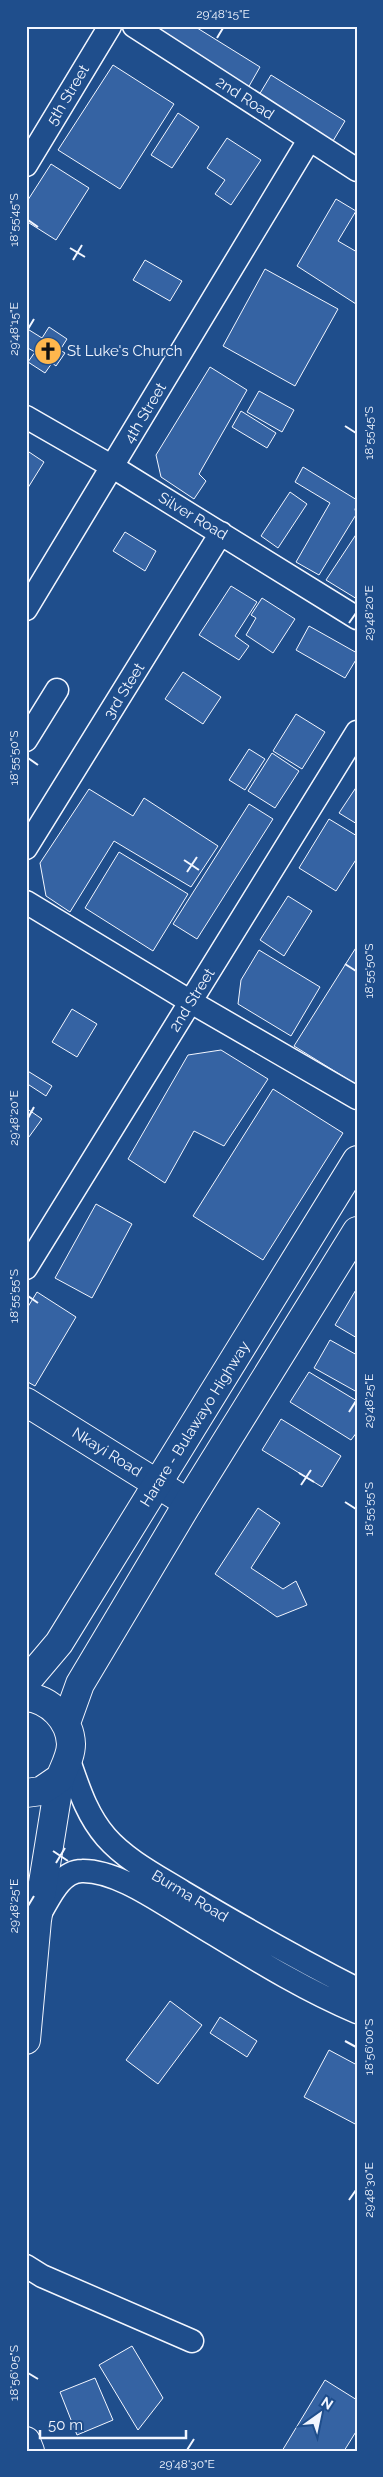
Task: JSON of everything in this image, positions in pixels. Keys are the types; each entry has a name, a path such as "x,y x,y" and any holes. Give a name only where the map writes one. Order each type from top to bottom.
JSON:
{"main road":[{"name":"Harare - Bulawayo Highway","path":"26,1682 59,1643 357,1160"},
{"path":"66,1723 80,1684 188,1503 357,1231"},
{"path":"252,1330 283,1349"},
{"name":"Nkayi Road","path":"26,1402 188,1503"},
{"path":"195,1424 225,1443"},
{"path":"26,1697 36,1698 53,1707 66,1723 71,1744 64,1768 37,1920 26,2040"},
{"path":"26,1793 41,1790 64,1768"},
{"path":"26,2441 30,2451"}],"street":[{"name":"5th Street","path":"26,164 110,26"},
{"name":"2nd Road","path":"134,26 357,170"},
{"name":"4th Street","path":"26,608 309,140"},
{"name":"Silver Road","path":"26,417 113,467 357,618"},
{"name":"3rd Steet","path":"26,848 221,533"},
{"path":"26,740 57,690"},
{"name":"2nd Street","path":"26,1268 357,732"},
{"path":"26,902 191,1002 357,1098"},
{"name":"Burma Road","path":"64,1768 94,1822 107,1838 126,1854 145,1868 221,1915 357,1989"},
{"path":"37,1920 52,1892 71,1873 81,1870 116,1878 299,1983 357,2012"},
{"path":"31,2273 192,2341"}],"building":[{"path":"148,26 194,26 260,67 248,88"},
{"path":"113,65 174,104 120,189 58,150"},
{"path":"271,75 345,121 333,141 259,95"},
{"path":"178,113 199,127 172,168 151,155"},
{"path":"227,138 261,160 231,205 215,194 225,180 207,168"},
{"path":"51,164 89,188 56,240 26,221 26,203"},
{"path":"336,199 356,211 338,241 357,252 356,304 297,266"},
{"path":"145,260 182,281 170,301 133,280"},
{"path":"265,269 338,309 295,386 223,346"},
{"name":"St Luke's Church","path":"49,327 67,339 60,350 65,353 56,366 52,363 45,373 28,362 35,352 26,347 26,328 42,338"},
{"path":"210,367 247,390 199,474 206,481 194,499 161,477 156,455"},
{"path":"259,391 294,410 282,432 247,412"},
{"path":"241,411 276,433 267,448 232,427"},
{"path":"26,450 44,462 26,491"},
{"path":"303,467 357,500 355,510 357,513 319,575 296,562 330,503 295,482"},
{"path":"290,492 307,504 278,548 261,536"},
{"path":"125,532 156,551 145,571 113,551"},
{"path":"357,533 357,599 326,580"},
{"path":"231,586 257,602 235,636 249,646 239,660 199,635"},
{"path":"262,598 295,619 273,653 246,635 256,618 251,615"},
{"path":"309,626 357,653 357,658 345,678 296,650"},
{"path":"183,672 221,697 203,724 165,699"},
{"path":"296,714 325,732 302,769 273,751"},
{"path":"249,749 265,759 245,790 229,780"},
{"path":"272,753 299,771 275,808 248,791"},
{"path":"357,786 357,824 339,813"},
{"path":"89,789 133,816 144,798 218,846 191,887 114,841 70,912 46,896 40,863"},
{"path":"249,804 273,819 197,939 173,924"},
{"path":"329,819 357,836 357,858 336,891 299,868"},
{"path":"119,852 188,894 153,951 85,908"},
{"path":"288,896 312,911 284,956 260,940"},
{"path":"357,946 357,1085 294,1046"},
{"path":"259,950 320,987 291,1036 238,1004 241,980"},
{"path":"72,1009 97,1024 77,1057 52,1042"},
{"path":"221,1050 268,1079 224,1146 194,1131 165,1183 128,1159 188,1055"},
{"path":"26,1070 52,1086 46,1096 26,1083"},
{"path":"273,1089 343,1133 263,1260 193,1216"},
{"path":"26,1108 42,1119 26,1141"},
{"path":"96,1204 132,1224 92,1298 55,1278"},
{"path":"357,1288 357,1338 335,1325"},
{"path":"37,1292 76,1317 35,1386 26,1381 26,1310"},
{"path":"330,1340 357,1355 357,1392 314,1368"},
{"path":"309,1372 357,1401 357,1432 351,1440 290,1402"},
{"path":"281,1419 341,1456 322,1487 262,1450"},
{"path":"258,1508 280,1523 251,1568 283,1589 296,1581 307,1605 277,1617 215,1574"},
{"path":"170,2001 202,2025 158,2084 126,2060"},
{"path":"220,2017 257,2041 247,2057 210,2033"},
{"path":"329,2050 357,2065 357,2125 304,2097"},
{"path":"132,2346 163,2398 138,2430 99,2365"},
{"path":"95,2378 113,2420 77,2435 60,2392"},
{"path":"325,2380 357,2400 357,2430 344,2451 282,2451"}],"place":[{"name":"St Luke's Church","path":"48,351"}]}
